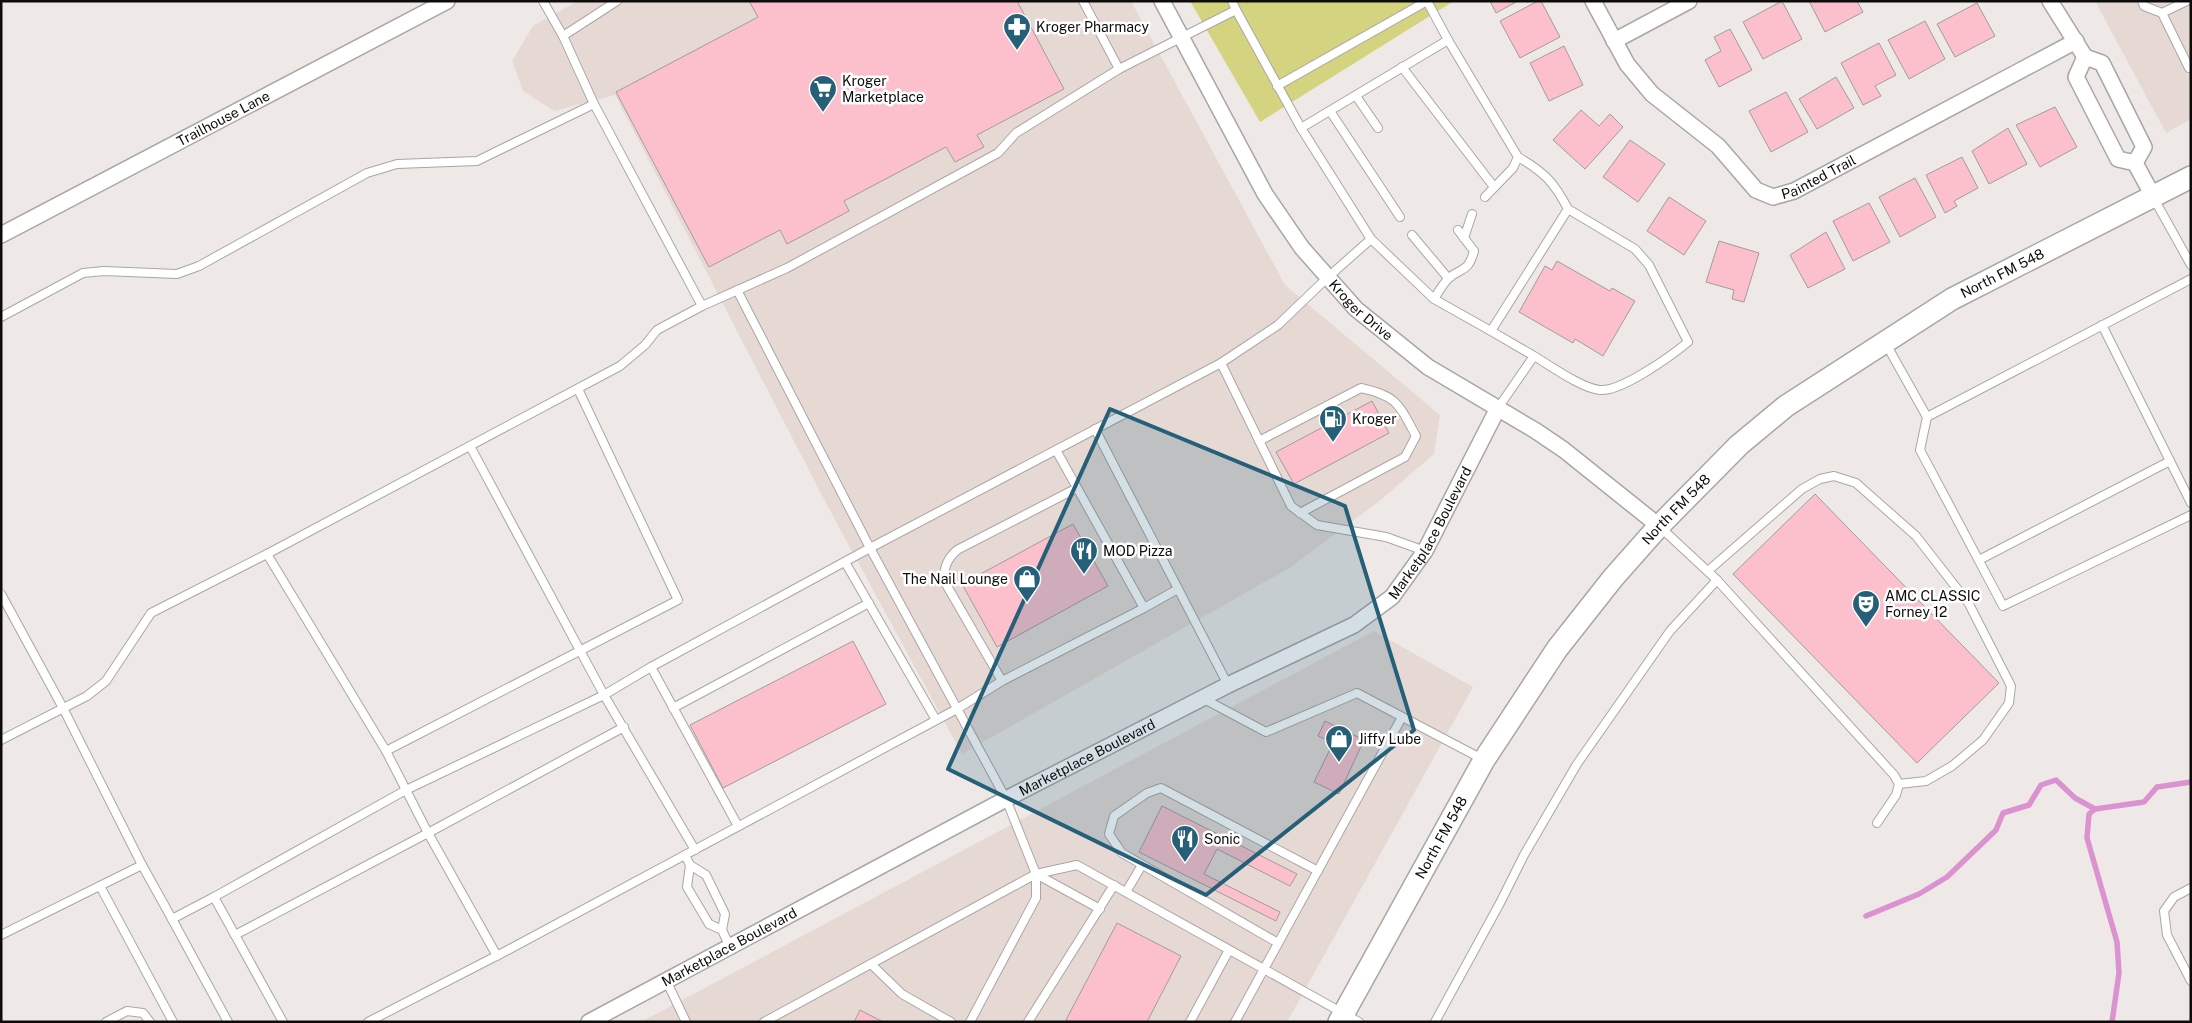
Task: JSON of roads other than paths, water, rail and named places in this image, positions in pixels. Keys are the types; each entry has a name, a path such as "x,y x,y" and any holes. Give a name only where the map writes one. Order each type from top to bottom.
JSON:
{"main road":[{"name":"North FM 548","path":"1347,1019 1484,760 1556,649 1658,526 1739,446 1786,406 1952,299 2191,177"}],"street":[{"name":"Trailhouse Lane","path":"1,235 447,1"},
{"name":"Kroger Drive","path":"1162,1 1266,194 1302,248 1326,278 1356,310 1409,354 1453,384 1498,408 1564,450 1658,526"},
{"name":"Painted Trail","path":"1593,1 1627,64 1652,94 1668,108 1704,133 1735,164 1756,190 1773,197 1794,191 2076,41"},
{"path":"1614,41 1689,1"},
{"path":"2050,1 2085,57 2102,63 2144,147 2135,163"},
{"path":"2085,57 2076,77 2118,159 2135,163 2153,196"},
{"name":"Marketplace Boulevard","path":"589,1022 1006,799 1228,685 1354,625 1392,597 1425,551 1498,408"}],"lane":[{"path":"543,1 563,36 594,104 702,306"},
{"path":"563,36 617,1"},
{"path":"1083,1 1119,69"},
{"path":"1232,1 1277,86 1301,128 1371,239 1434,299 1587,386 1601,390 1615,387 1661,364 1688,342 1649,265 1635,249 1568,209 1556,187 1542,171 1518,157 1448,40 1427,1 1277,86"},
{"path":"2142,1 2144,6 2162,13 2189,68 2191,68"},
{"path":"2162,13 2187,1"},
{"path":"1,740 87,696 106,681 151,613 267,554 620,366 645,345 657,330 702,306 787,268 998,152 1016,132 1119,69 1236,10"},
{"path":"1301,128 1448,40"},
{"path":"1402,67 1494,188"},
{"path":"1356,96 1378,128"},
{"path":"1,317 83,273 104,271 177,274 199,266 367,173 396,164 477,161 594,104"},
{"path":"1330,111 1400,217"},
{"path":"1485,197 1513,168 1518,157"},
{"path":"2153,196 2191,265"},
{"path":"1491,331 1568,209"},
{"path":"1464,238 1472,214"},
{"path":"1434,299 1448,278 1462,272 1471,262 1474,251 1458,230"},
{"path":"1412,235 1448,278"},
{"path":"172,919 214,898 406,790 604,695 650,667 870,548 1221,362 1278,325 1326,278 1371,239"},
{"path":"1927,417 2191,279"},
{"path":"737,290 870,548 1006,799 1036,874 1036,898 970,1022"},
{"path":"2102,325 2191,503"},
{"path":"1884,342 1927,417 1920,450 2003,606 2191,515"},
{"path":"1498,408 1534,356"},
{"path":"1221,362 1291,506 1317,525 1386,536 1425,551"},
{"path":"1259,441 1361,388 1379,392 1397,402 1416,436 1405,457 1300,513"},
{"path":"386,751 678,600 578,389"},
{"path":"1095,429 1228,685"},
{"path":"470,446 604,695 695,850"},
{"path":"1056,450 1144,608"},
{"path":"1979,560 2170,461"},
{"path":"1709,570 1802,489 1820,479 1834,476 1856,483 1916,536 1969,604 2011,686 2009,703 1983,740 1952,766 1926,781 1899,784"},
{"path":"1002,681 943,578 944,567 949,557 956,550 1077,488"},
{"path":"1658,526 1709,570 1894,775 1899,784 1896,796 1878,823"},
{"path":"267,554 386,751 428,834 497,956"},
{"path":"845,562 936,720"},
{"path":"1435,1022 1500,904 1528,847 1577,764 1670,631 1717,580"},
{"path":"368,1022 497,956 936,720 1002,681 1178,589"},
{"path":"1,594 4,605 63,708 142,865 228,1022"},
{"path":"673,708 869,603"},
{"path":"650,667 738,826"},
{"path":"1204,699 1266,732 1357,693 1484,760"},
{"path":"1234,1022 1402,717"},
{"path":"235,935 428,834 624,727"},
{"path":"1278,944 1122,853 1109,834 1114,816 1140,798 1160,788 1318,871"},
{"path":"685,855 690,865 706,875 725,914 722,930 730,947"},
{"path":"1,935 142,865"},
{"path":"690,865 687,887 709,924 722,930"},
{"path":"764,1022 1036,874 1077,865 1264,969 1347,1019"},
{"path":"1126,892 1142,865"},
{"path":"1036,874 1100,909"},
{"path":"1032,1021 1114,885"},
{"path":"100,886 173,1022"},
{"path":"2191,888 2174,897 2164,911 2167,934 2191,981"},
{"path":"214,898 283,1022"},
{"path":"1190,1022 1229,950"},
{"path":"871,964 902,994 951,1022"},
{"path":"666,980 686,1022"},
{"path":"106,1022 127,1011 143,1013 150,1022"}],"waterway":[{"path":"1866,916 1919,894 1947,877 1996,830 2003,813 2029,805 2041,785 2056,780 2075,798 2095,809"},
{"path":"2112,1022 2119,973 2117,942 2087,838 2089,814 2095,809 2144,802 2157,787 2191,782"}],"place":[{"name":"Kroger Pharmacy","path":"1017,51"},
{"name":"Kroger Marketplace","path":"823,113"},
{"name":"Kroger","path":"1333,443"},
{"name":"MOD Pizza","path":"1084,575"},
{"name":"The Nail Lounge","path":"1027,603"},
{"name":"AMC CLASSIC Forney 12","path":"1866,628"},
{"name":"Jiffy Lube","path":"1339,763"},
{"name":"Sonic","path":"1185,863"}]}
